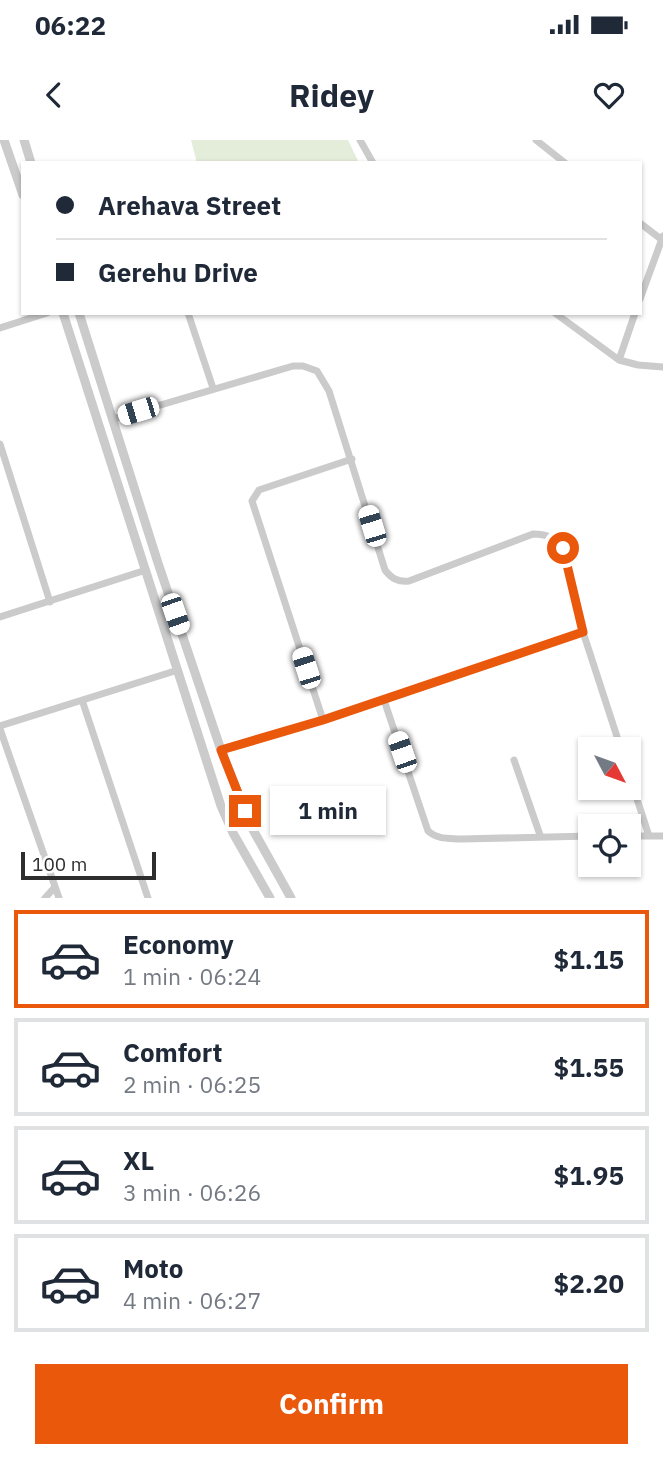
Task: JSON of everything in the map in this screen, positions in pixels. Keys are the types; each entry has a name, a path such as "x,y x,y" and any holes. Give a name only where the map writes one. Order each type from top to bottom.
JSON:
{"street":[{"path":"4,140 21,189"},
{"path":"24,140 30,161"},
{"path":"360,140 372,161"},
{"path":"536,140 562,161"},
{"path":"642,224 662,238 642,293"},
{"path":"0,328 41,315"},
{"path":"64,315 221,806 233,833 270,898"},
{"path":"80,315 158,563 221,750 252,828 291,898"},
{"path":"189,315 213,388"},
{"path":"558,315 619,360 663,367"},
{"path":"619,360 634,315"},
{"path":"113,419 293,366 317,371 329,391 385,570 390,576 396,580 409,581 533,534 550,536 563,548 583,632 617,737"},
{"path":"0,444 50,602"},
{"path":"323,720 251,501 259,491 352,459"},
{"path":"0,617 146,570"},
{"path":"221,750 323,720 583,632"},
{"path":"58,898 0,727 178,670"},
{"path":"82,700 148,898"},
{"path":"384,700 428,831 432,835 442,839 578,836"},
{"path":"514,760 540,835"},
{"path":"637,800 649,836"},
{"path":"641,836 663,836"},
{"path":"44,898 54,888"}],"green space":[{"path":"191,140 348,140 358,161 196,161"}],"route":[{"path":"245,811 221,750 323,720 583,632 563,548"}]}
